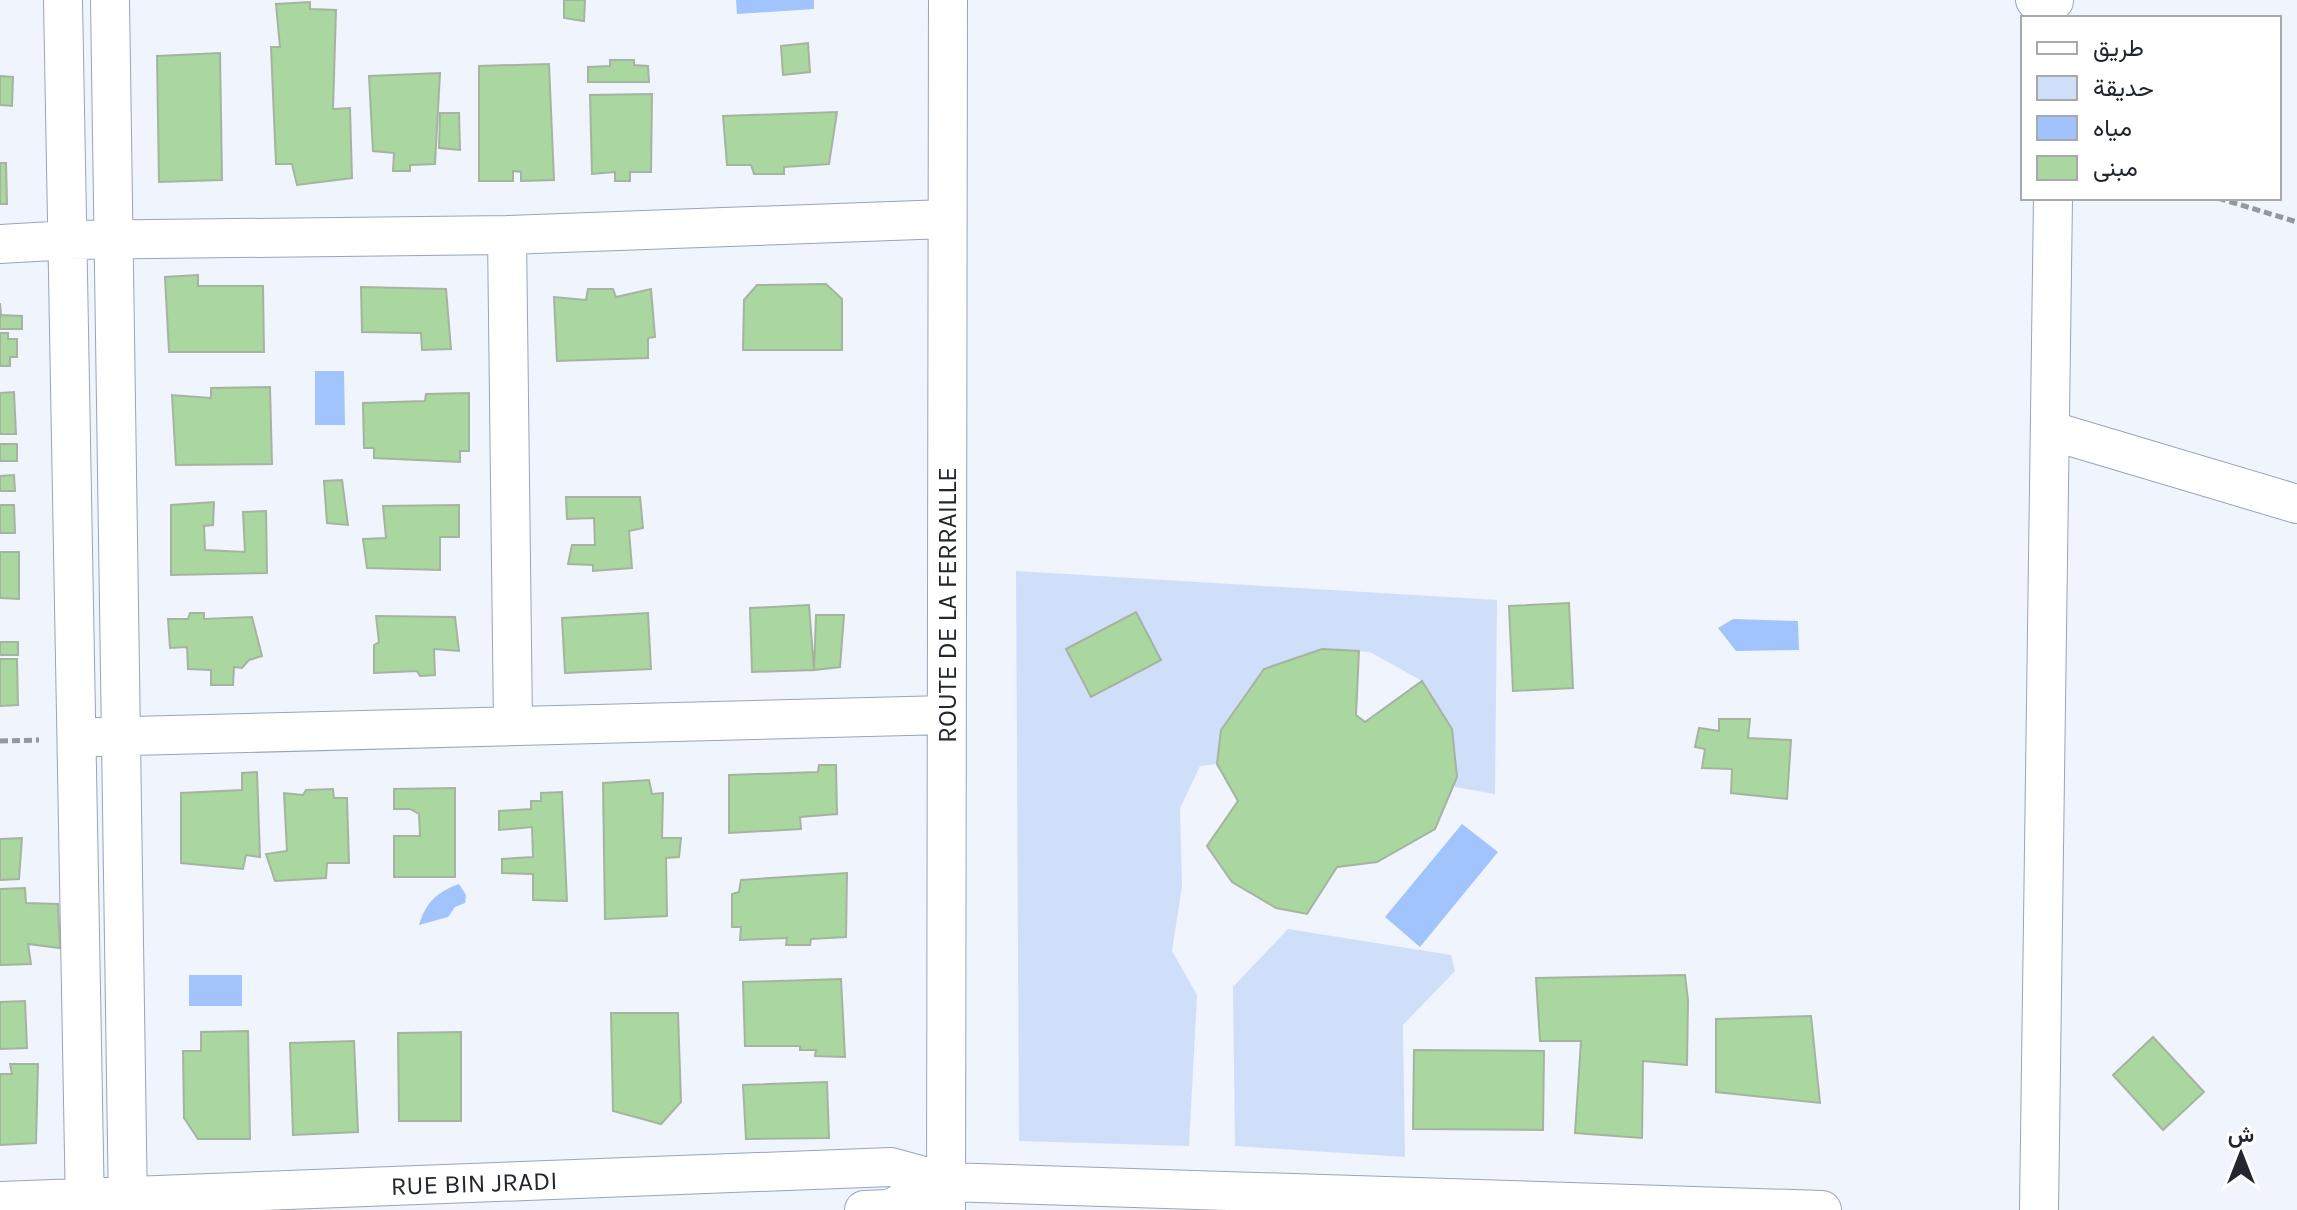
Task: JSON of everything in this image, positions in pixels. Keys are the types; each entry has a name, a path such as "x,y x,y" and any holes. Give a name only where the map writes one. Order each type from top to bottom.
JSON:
{"street":[{"path":"63,0 70,240 85,1204"},
{"path":"110,0 118,737 127,1204"},
{"name":"ROUTE DE LA FERRAILLE","path":"946,1196 948,0"},
{"path":"2039,1210 2053,200"},
{"path":"0,244 70,240 507,235 946,219"},
{"path":"507,235 513,725"},
{"path":"2052,431 2297,504"},
{"path":"76,738 946,715"},
{"name":"RUE BIN JRADI","path":"0,1201 127,1204 834,1167 891,1167 946,1196"},
{"name":"RUE BIN JRADI","path":"864,1210 889,1209 946,1196 1822,1210"}],"path":[{"path":"2225,200 2297,222"}],"green space":[{"path":"1016,571 1497,600 1495,794 1455,787 1452,729 1422,681 1370,652 1322,649 1264,669 1221,730 1217,764 1200,766 1180,808 1182,886 1172,951 1197,995 1189,1146 1019,1141"},
{"path":"1288,929 1451,955 1455,971 1403,1025 1405,1157 1235,1146 1233,987"}],"water":[{"path":"736,0 814,0 814,9 737,14"},
{"path":"315,371 344,371 345,425 315,425"},
{"path":"1733,619 1798,621 1799,650 1736,651 1718,628"},
{"path":"1462,824 1498,852 1420,947 1385,917"},
{"path":"459,884 466,895 465,903 455,907 448,917 419,925 433,899"},
{"path":"189,975 242,975 242,1006 189,1006"}],"building":[{"path":"564,0 585,0 584,21 564,18"},
{"path":"310,2 310,9 336,10 333,109 350,108 352,178 297,185 292,164 276,164 271,47 280,47 276,4"},
{"path":"808,43 810,72 783,75 781,46"},
{"path":"220,53 222,180 159,182 157,56"},
{"path":"610,60 634,60 634,65 648,66 649,82 588,82 588,67 610,66"},
{"path":"549,64 554,180 521,181 521,172 513,171 513,181 479,181 479,66"},
{"path":"440,73 435,164 410,165 410,171 393,171 394,153 373,151 369,76"},
{"path":"0,76 13,77 12,106 0,105"},
{"path":"652,94 651,172 630,172 630,181 615,181 615,172 592,174 590,95"},
{"path":"837,112 829,164 784,167 784,174 754,174 751,165 727,165 723,116"},
{"path":"440,113 459,113 460,150 439,148"},
{"path":"0,163 6,163 7,204 0,204"},
{"path":"198,275 198,286 263,286 264,352 169,352 165,277"},
{"path":"826,284 842,299 842,350 743,350 744,300 757,285"},
{"path":"361,287 446,289 451,349 422,350 421,333 362,332"},
{"path":"588,289 613,289 616,297 651,289 655,337 648,338 648,358 557,361 554,297 586,300"},
{"path":"0,303 1,315 22,316 22,329 0,329"},
{"path":"0,333 8,333 8,339 17,339 17,357 10,357 10,366 0,366"},
{"path":"270,387 272,464 176,465 172,395 211,398 211,388"},
{"path":"14,392 16,434 0,434 0,393"},
{"path":"469,393 469,451 460,451 460,462 374,458 374,448 364,448 363,403 425,401 426,394"},
{"path":"0,444 17,444 17,461 0,461"},
{"path":"14,475 15,491 0,491 0,476"},
{"path":"342,480 348,525 327,523 324,481"},
{"path":"566,497 640,497 643,528 629,531 632,568 593,571 593,565 568,564 572,545 595,545 594,518 567,519"},
{"path":"214,502 213,525 204,526 205,550 245,552 243,512 266,511 267,573 171,575 171,505"},
{"path":"0,505 14,505 15,533 0,533"},
{"path":"459,505 459,537 440,537 440,570 367,568 363,539 386,538 383,506"},
{"path":"0,552 19,552 19,599 0,598"},
{"path":"1569,603 1573,688 1513,691 1509,606"},
{"path":"809,605 814,670 752,672 750,608"},
{"path":"1136,612 1161,660 1091,697 1066,649"},
{"path":"190,613 204,613 204,619 252,617 262,656 249,660 242,668 234,667 233,685 211,685 211,670 188,669 187,647 170,648 168,619 188,619"},
{"path":"648,613 651,669 565,673 562,618"},
{"path":"816,615 844,615 840,667 814,670"},
{"path":"376,616 455,617 459,651 434,649 435,675 420,676 417,671 374,673 374,645 379,642"},
{"path":"0,642 18,642 18,655 0,655"},
{"path":"1322,649 1359,651 1356,715 1365,722 1422,681 1452,729 1457,777 1435,829 1377,862 1337,867 1307,914 1276,908 1232,882 1207,846 1238,801 1217,764 1221,730 1264,669"},
{"path":"0,659 17,659 18,705 0,706"},
{"path":"1719,719 1750,719 1748,738 1791,740 1787,799 1731,793 1732,769 1702,768 1705,749 1695,747 1699,728 1719,731"},
{"path":"819,765 836,765 837,814 800,817 801,829 729,833 729,775 818,772"},
{"path":"257,772 260,857 246,855 243,869 181,863 181,793 242,790 242,773"},
{"path":"649,780 652,794 663,793 662,838 681,838 679,857 666,858 667,916 605,919 603,783"},
{"path":"455,788 455,877 394,877 394,836 420,836 419,814 410,809 394,809 394,789"},
{"path":"333,789 334,798 347,798 349,863 327,863 326,878 275,881 266,854 287,851 284,793 303,795 306,790"},
{"path":"562,792 567,901 533,900 533,874 502,873 502,859 533,857 532,827 499,830 499,811 531,809 531,801 541,801 541,793"},
{"path":"22,838 19,879 0,880 0,839"},
{"path":"847,873 846,937 811,939 810,945 786,945 787,938 740,940 741,927 732,927 732,894 739,892 741,880"},
{"path":"25,888 26,903 58,904 60,948 28,944 31,964 0,965 0,889"},
{"path":"1685,975 1688,1000 1687,1065 1643,1061 1642,1138 1575,1133 1581,1041 1540,1041 1536,978"},
{"path":"841,979 845,1057 815,1056 816,1050 800,1050 800,1046 745,1046 743,982"},
{"path":"25,1001 27,1048 0,1049 0,1002"},
{"path":"611,1013 678,1013 681,1102 661,1124 613,1111"},
{"path":"1811,1016 1820,1103 1716,1092 1716,1019"},
{"path":"248,1031 250,1139 198,1139 184,1118 183,1051 201,1051 201,1032"},
{"path":"461,1032 461,1121 399,1121 398,1033"},
{"path":"2153,1037 2204,1092 2163,1130 2113,1075"},
{"path":"354,1041 358,1132 293,1135 290,1043"},
{"path":"1414,1050 1544,1051 1543,1130 1413,1129"},
{"path":"10,1064 38,1064 36,1143 0,1145 0,1074 12,1074"},
{"path":"827,1082 829,1138 746,1139 743,1085"}]}
